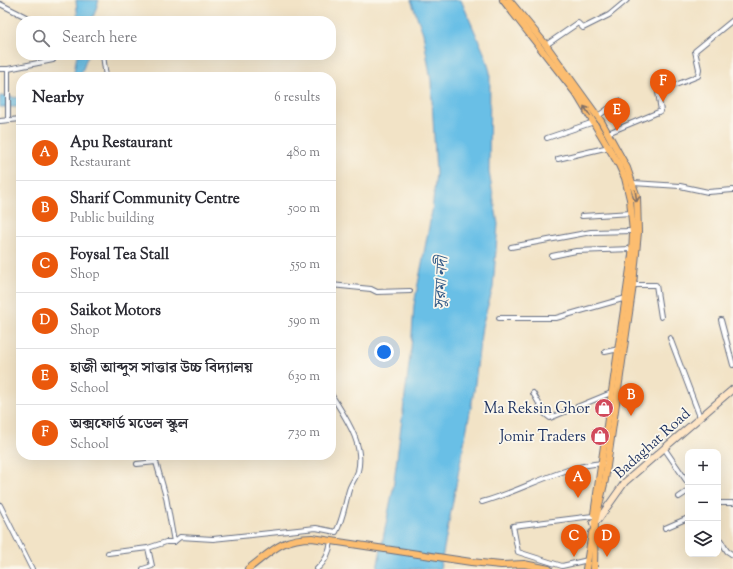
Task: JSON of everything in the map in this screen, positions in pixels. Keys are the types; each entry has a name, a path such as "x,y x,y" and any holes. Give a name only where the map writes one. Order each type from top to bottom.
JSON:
{"main road":[{"path":"503,0 557,68 594,122 625,178 632,213 632,249 619,349 611,393 611,422 608,463 585,566"},
{"path":"509,0 546,45 598,116 633,182 637,197 638,232 633,285 611,422 598,479 594,521 594,569"},
{"name":"Badaghat Road","path":"594,521 625,482 733,389"},
{"path":"598,479 605,480"},
{"path":"248,569 284,542 292,539 312,538 471,562 524,564 549,569"}],"street":[{"path":"546,45 578,24 583,28 609,15 628,0"},
{"path":"0,4 24,16"},
{"path":"608,133 661,110 658,92 698,76 699,69 695,51 733,20"},
{"path":"0,69 8,69 53,60"},
{"path":"104,60 105,72"},
{"path":"8,69 8,120"},
{"path":"598,116 619,101"},
{"path":"0,121 16,119"},
{"path":"547,138 594,122"},
{"path":"558,158 609,147"},
{"path":"633,182 680,186 708,192 733,190"},
{"path":"582,216 632,213"},
{"path":"511,248 591,232 633,230"},
{"path":"552,256 576,251 632,249"},
{"path":"633,285 656,285 661,317"},
{"path":"336,286 371,289 377,292 410,291"},
{"path":"499,318 556,318 626,298"},
{"path":"721,320 733,365"},
{"path":"670,338 700,417"},
{"path":"604,352 619,349"},
{"path":"533,393 545,414 550,418 611,393"},
{"path":"108,553 148,548 166,542 174,542 180,536 212,539 316,528 336,532 349,488 358,470 359,459 358,447 353,433 336,403"},
{"path":"664,447 685,475"},
{"path":"137,464 156,462 166,497 174,542"},
{"path":"482,502 513,493 536,481 561,473 601,463 608,463"},
{"path":"679,497 685,493"},
{"path":"721,503 733,503"},
{"path":"0,505 32,569"},
{"path":"665,528 685,519"},
{"path":"585,566 562,566 518,552 513,526 594,521"},
{"path":"317,569 322,564 330,547 331,541"},
{"path":"721,541 727,551 733,555"},
{"path":"143,569 151,568 148,548"}],"water":[{"path":"76,0 99,0 94,16 78,16"},
{"name":"সুরমা নদী","path":"411,0 461,0 485,55 490,72 489,172 498,224 493,288 482,326 474,391 440,569 377,569 393,489 411,349 414,305 432,211 436,173 431,81 423,33"},
{"path":"76,60 86,60 82,72 74,72"},
{"path":"0,96 16,98 16,107 0,107"}],"place":[{"name":"অক্সফোর্ড মডেল স্কুল","path":"663,102"},
{"name":"হাজী আব্দুস সাত্তার উচ্চ বিদ্যালয়","path":"617,131"},
{"name":"Ma Reksin Ghor","path":"604,408"},
{"name":"Sharif Community Centre","path":"631,416"},
{"name":"Jomir Traders","path":"600,436"},
{"name":"Apu Restaurant","path":"578,498"},
{"name":"Foysal Tea Stall","path":"574,557"},
{"name":"Saikot Motors","path":"607,557"}]}
